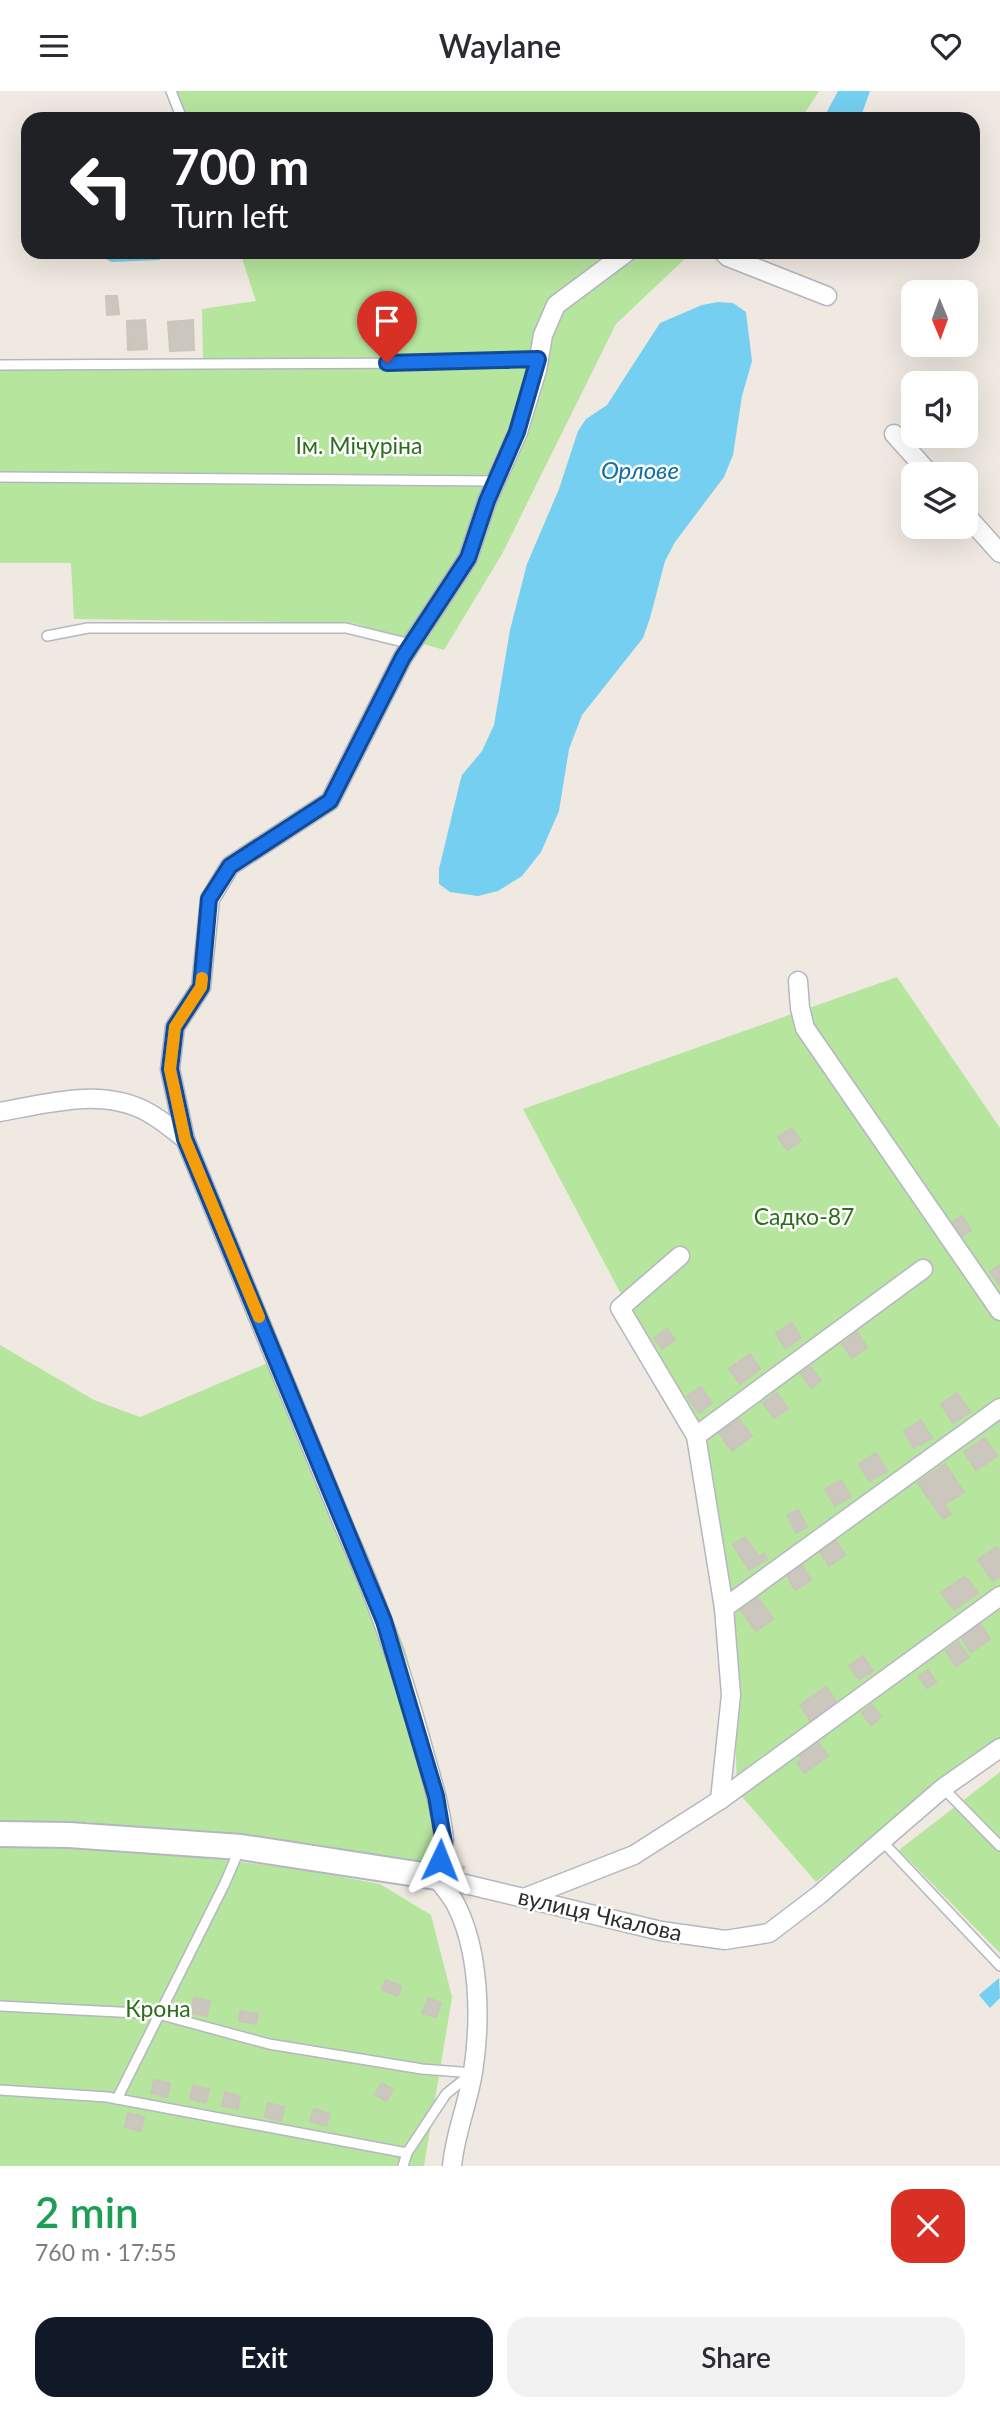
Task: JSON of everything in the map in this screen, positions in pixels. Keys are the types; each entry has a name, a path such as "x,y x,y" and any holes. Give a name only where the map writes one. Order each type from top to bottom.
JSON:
{"street":[{"path":"436,1877 444,1843 436,1796 384,1621 185,1139 170,1069 175,1027 201,987 209,899 230,866 330,801 411,644 468,558 517,432 538,359 542,335 556,305 618,259"},
{"path":"733,259 827,296"},
{"path":"894,434 919,462"},
{"path":"978,528 1000,553"},
{"path":"798,981 805,1028 1000,1311"},
{"path":"0,1111 73,1099 114,1100 149,1112 185,1139"},
{"path":"680,1256 620,1308 696,1436 724,1608 731,1695 720,1800"},
{"path":"696,1436 923,1269"},
{"path":"724,1608 1000,1408"},
{"path":"524,1898 634,1855 720,1800 1000,1596"},
{"name":"вулиця Чкалова","path":"436,1877 661,1931 725,1940 769,1933 819,1895 943,1788 1000,1748"},
{"path":"0,1833 241,1847 436,1877 455,1904 469,1941 478,2007 473,2073 454,2142 452,2166"}],"lane":[{"path":"171,91 179,112"},
{"path":"0,365 424,363 538,359"},
{"path":"0,477 496,481"},
{"path":"47,636 88,628 346,628 411,644"},
{"path":"943,1788 1000,1846"},
{"path":"881,1840 1000,1966"},
{"path":"117,2099 241,1847"},
{"path":"0,2006 158,2014 269,2044 422,2069 473,2073"},
{"path":"403,2166 407,2153 446,2094 473,2073"},
{"path":"0,2090 117,2099 407,2153"}],"green space":[{"path":"175,91 819,91 806,112 183,112"},
{"name":"Ім. Мічуріна","path":"242,259 685,259 616,324 502,554 444,650 353,623 74,619 71,563 0,563 0,363 203,361 202,309 256,301"},
{"name":"Садко-87","path":"897,977 1000,1128 1000,1739 816,1882 737,1791 732,1629 702,1439 622,1296 523,1109"},
{"path":"0,1345 94,1400 140,1417 284,1356 405,1649 454,1835 430,1869 83,1832 92,1822 0,1824"},
{"path":"1000,1772 1000,1953 899,1850"},
{"name":"Крона","path":"0,1844 160,1852 299,1869 380,1884 431,1915 452,1997 424,2166 0,2166"}],"water":[{"path":"838,91 870,91 862,112 827,112"},
{"path":"106,259 160,260 112,262"},
{"name":"Орлове","path":"733,303 746,312 752,361 742,396 733,455 724,477 675,542 665,561 643,638 582,715 569,749 559,811 541,852 522,876 498,891 478,896 450,892 439,884 439,869 460,782 462,775 482,751 494,725 510,630 527,564 559,489 578,431 586,419 607,405 660,323 702,305"},
{"path":"999,1978 1000,1998 990,2008 979,1995"}],"building":[{"path":"106,296 117,296 119,314 107,315"},
{"path":"145,320 147,349 128,350 127,321"},
{"path":"193,320 194,350 170,351 168,322"},
{"path":"792,1128 801,1141 787,1150 778,1137"},
{"path":"962,1216 971,1230 959,1238 950,1224"},
{"path":"1000,1265 1000,1286 990,1272"},
{"path":"792,1323 801,1338 785,1348 776,1333"},
{"path":"667,1329 675,1340 662,1349 654,1338"},
{"path":"857,1332 867,1347 852,1358 842,1344"},
{"path":"750,1354 760,1369 740,1384 729,1369"},
{"path":"811,1367 821,1381 811,1388 801,1374"},
{"path":"701,1387 712,1403 699,1413 687,1396"},
{"path":"777,1393 788,1408 774,1418 763,1403"},
{"path":"957,1393 970,1412 953,1423 941,1404"},
{"path":"739,1419 752,1436 732,1451 719,1433"},
{"path":"921,1420 932,1438 914,1448 904,1431"},
{"path":"985,1438 997,1456 976,1470 964,1452"},
{"path":"876,1453 887,1471 869,1481 859,1464"},
{"path":"945,1464 964,1492 944,1505 951,1514 943,1519 918,1483"},
{"path":"841,1480 851,1497 835,1506 825,1489"},
{"path":"798,1510 807,1527 796,1533 787,1515"},
{"path":"745,1537 759,1557 764,1553 767,1559 749,1570 733,1545"},
{"path":"836,1541 845,1555 829,1566 820,1552"},
{"path":"996,1547 1000,1551 1000,1576 993,1581 978,1560"},
{"path":"802,1565 811,1580 795,1590 786,1574"},
{"path":"965,1576 978,1593 954,1610 941,1593"},
{"path":"758,1598 773,1619 756,1631 741,1610"},
{"path":"980,1624 990,1639 971,1652 961,1637"},
{"path":"958,1642 969,1657 956,1666 946,1651"},
{"path":"863,1656 873,1671 859,1680 849,1666"},
{"path":"928,1670 936,1682 927,1688 919,1676"},
{"path":"826,1687 838,1704 812,1723 800,1705"},
{"path":"872,1705 881,1717 871,1725 862,1713"},
{"path":"817,1741 828,1756 804,1773 797,1763 802,1759 799,1755"},
{"path":"453,1865 464,1867 462,1875 451,1872"},
{"path":"386,1980 401,1986 398,1996 382,1990"},
{"path":"194,1998 210,2001 207,2016 191,2013"},
{"path":"428,1998 441,2003 436,2017 422,2013"},
{"path":"240,2011 258,2014 256,2024 239,2021"},
{"path":"154,2080 170,2083 167,2097 151,2093"},
{"path":"382,2083 393,2090 386,2101 375,2094"},
{"path":"193,2086 209,2089 206,2103 190,2099"},
{"path":"225,2092 240,2096 238,2109 222,2106"},
{"path":"268,2103 284,2107 281,2121 265,2117"},
{"path":"314,2109 330,2114 326,2126 310,2121"},
{"path":"128,2113 144,2117 141,2131 125,2127"}],"slow traffic":[{"path":"202,978 201,987 175,1027 170,1069 185,1139 259,1317"}],"route":[{"path":"387,363 538,359 517,432 487,501 468,558 403,657 330,801 230,866 209,899 201,987 175,1027 170,1069 185,1139 384,1621 436,1796 444,1843 440,1860"}]}
